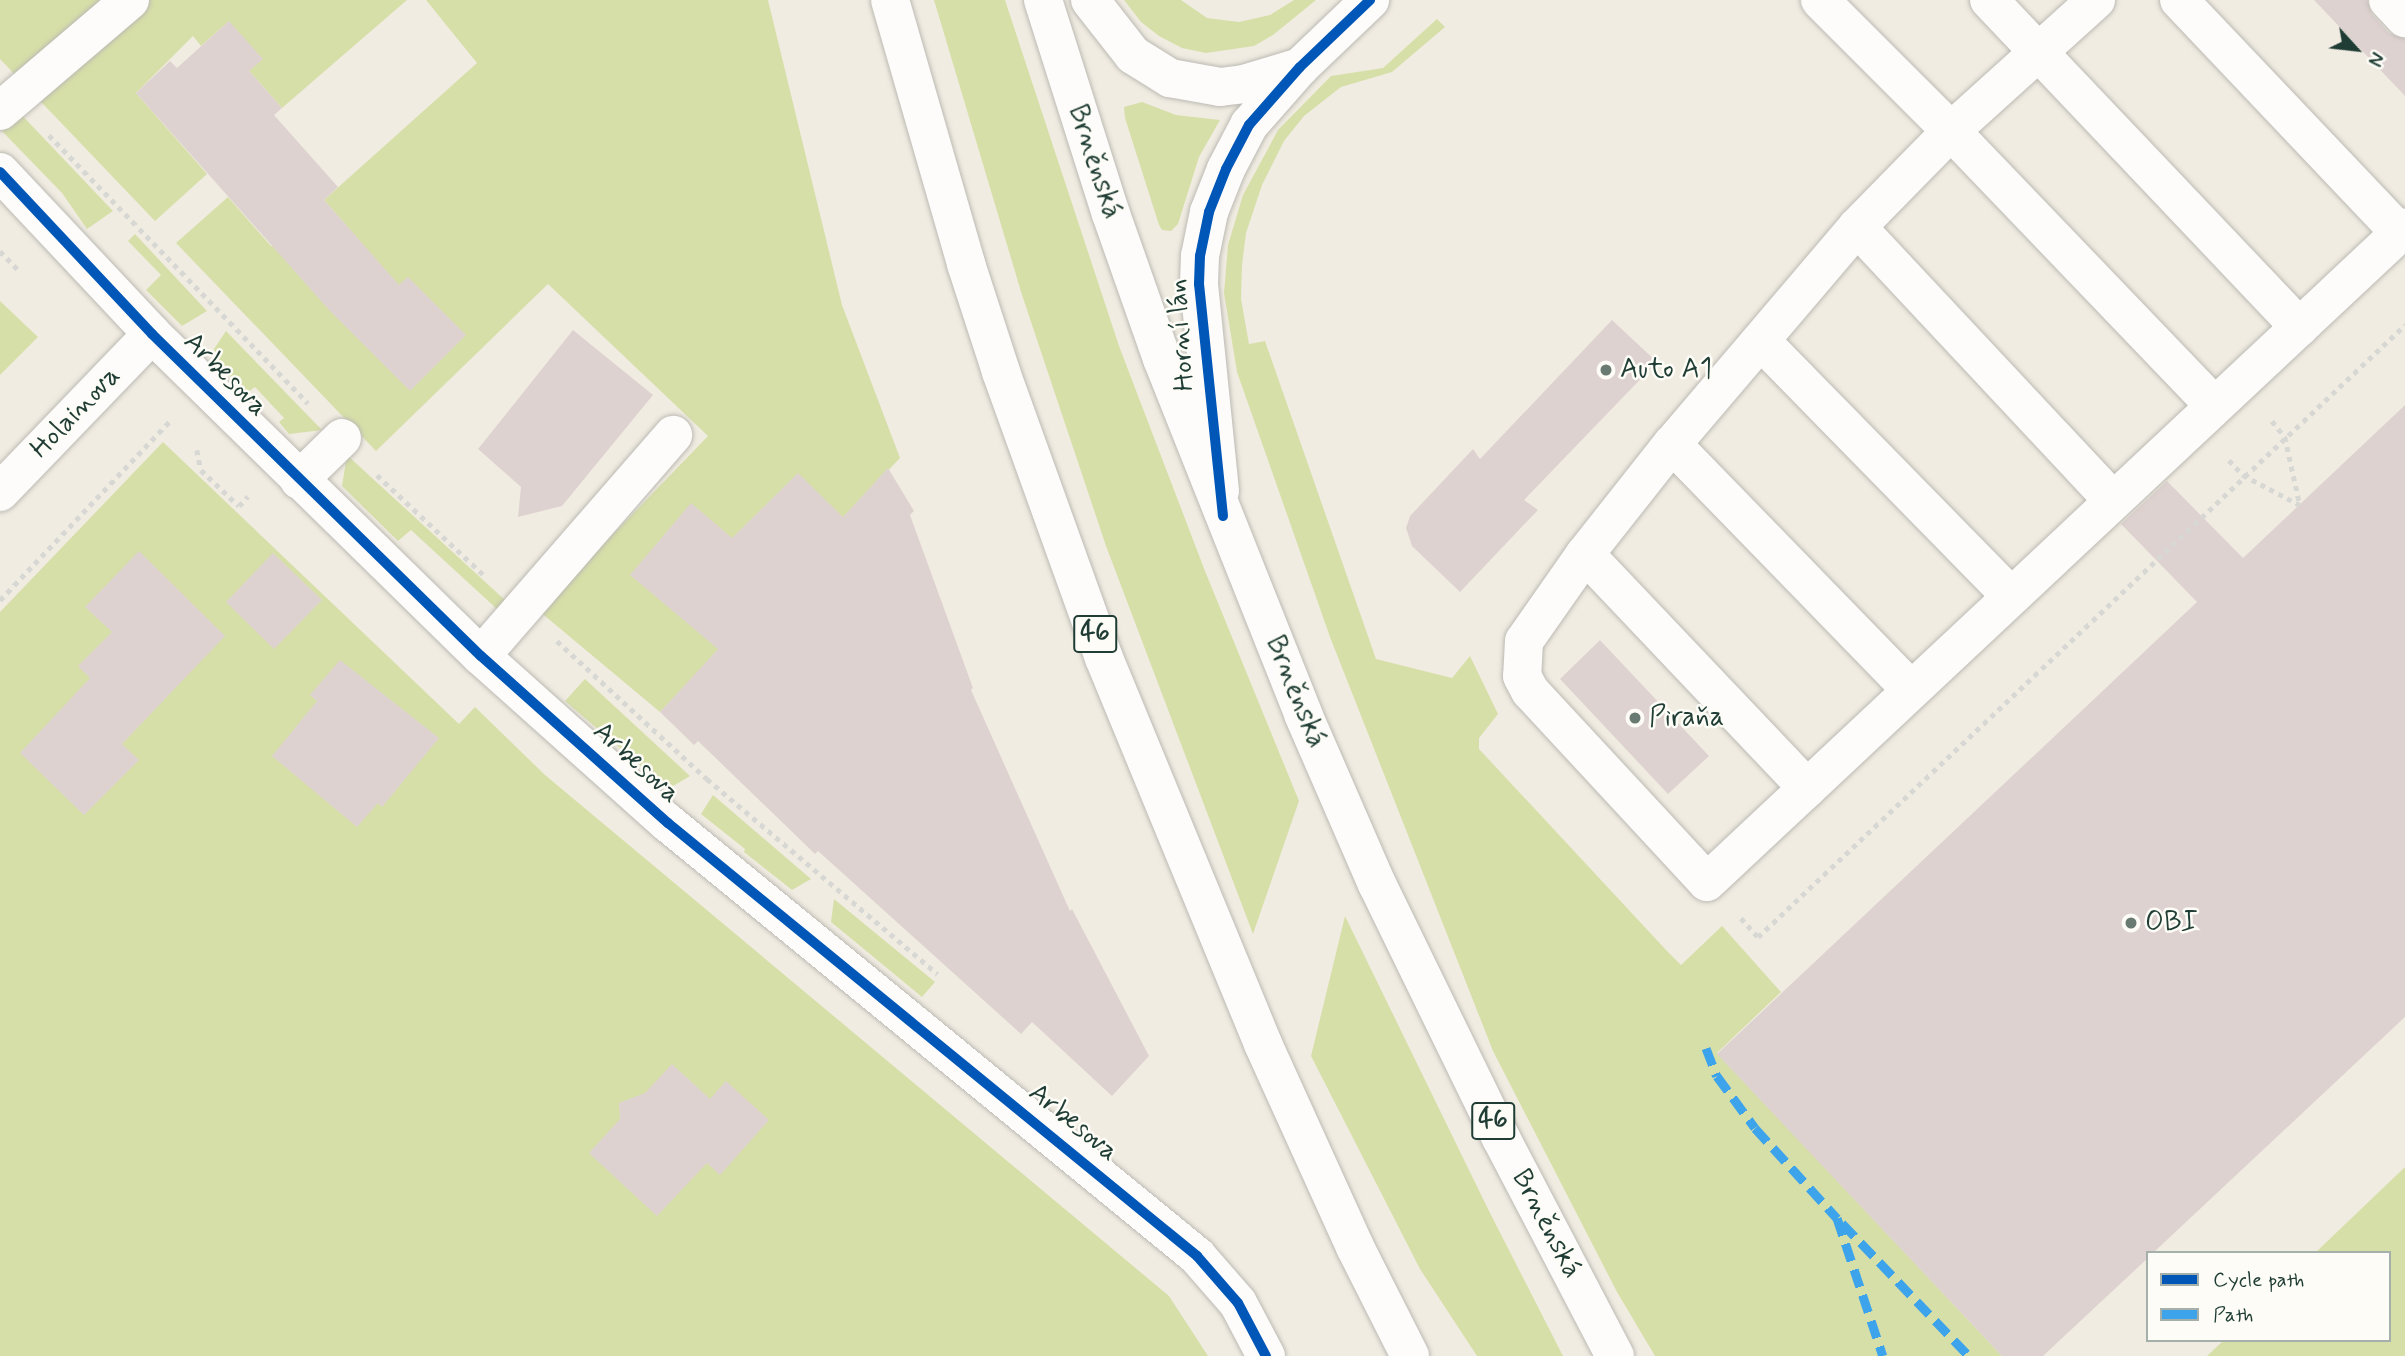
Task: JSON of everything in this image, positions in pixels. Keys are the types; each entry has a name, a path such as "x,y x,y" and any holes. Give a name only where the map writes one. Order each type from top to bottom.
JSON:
{"main road":[{"path":"7,105 82,44 130,0"},
{"name":"46","path":"890,0 966,264 1001,372 1104,658 1249,1011 1313,1157 1410,1356"},
{"name":"Brněnská","path":"1043,0 1111,214 1223,516 1303,714 1377,884 1501,1138 1615,1356"},
{"path":"1090,0 1133,55 1170,78 1220,88 1244,84 1300,67"},
{"name":"Horní lán","path":"1223,516 1202,327 1200,256 1209,212 1226,169 1249,125 1300,67 1370,0"},
{"path":"1820,0 2216,403"},
{"path":"1989,0 2299,327"},
{"path":"2095,0 1951,131 1857,227 1672,444 1524,641 1522,676 1530,691 1707,882 2402,230 2179,0"},
{"path":"2388,0 2405,18"},
{"name":"Arbesova","path":"0,172 152,334 481,656 668,822 1178,1239 1226,1286 1266,1356"},
{"path":"1857,227 2113,501"},
{"name":"Holainova","path":"0,492 152,334"},
{"path":"1761,341 2011,596"},
{"path":"481,656 673,435"},
{"path":"299,480 342,438"},
{"path":"1672,444 1911,690"},
{"path":"1586,555 1807,789"}],"path":[{"path":"7,105 396,495 521,608"},
{"path":"1707,882 1758,937 2405,324"},
{"path":"2216,403 2285,437"},
{"path":"2216,403 2243,475 2300,505 2285,437"},
{"path":"0,600 170,420 181,419"},
{"path":"196,443 201,470 239,506 257,487"}],"green space":[{"path":"0,0 407,0 282,108 249,71 229,21 201,46 193,36 136,93 207,174 155,221 0,59"},
{"path":"426,0 768,0 842,305 900,458 660,712 539,611 708,436 548,284 376,451 176,243 228,197 271,246 346,225 324,200 477,63"},
{"path":"934,0 1005,0 1119,346 1205,571 1299,801 1253,934 1106,546 1022,295"},
{"path":"1124,0 1181,0 1207,18 1239,22 1270,15 1294,0 1316,0 1273,35 1254,46 1206,53 1182,48 1159,36 1141,22"},
{"path":"1437,19 1445,27 1392,72 1341,87 1304,116 1284,141 1262,185 1246,233 1242,265 1241,299 1249,344 1265,341 1376,659 1452,678 1470,656 1498,714 1479,738 1479,749 1667,951 1681,965 1722,926 1781,992 1717,1053 2002,1356 1655,1356 1617,1292 1493,1051 1330,637 1237,372 1224,293 1228,245 1243,195 1278,130 1331,76 1383,68"},
{"path":"1142,102 1176,115 1220,120 1199,157 1178,224 1171,231 1162,230 1159,225 1125,118 1124,107"},
{"path":"16,109 113,211 87,229 62,193 0,129"},
{"path":"135,234 207,311 182,326 146,290 161,275 128,241"},
{"path":"0,301 38,337 0,375"},
{"path":"226,331 322,430 289,434 279,422 284,418 255,387 247,393 217,363 214,349"},
{"path":"163,442 459,724 475,707 545,775 1169,1296 1208,1356 0,1356 0,612"},
{"path":"347,455 506,601 498,610 411,530 398,541 342,486"},
{"path":"585,679 690,776 668,789 565,701"},
{"path":"713,795 811,879 792,890 744,852 745,849 701,814"},
{"path":"834,899 935,982 922,997 831,922"},
{"path":"1345,916 1563,1356 1477,1356 1420,1269 1311,1056"},
{"path":"2405,1167 2405,1356 2207,1356 2222,1342 2391,1342 2391,1251 2317,1251"}],"building":[{"path":"2314,0 2367,0 2372,14 2389,33 2405,39 2405,96"},
{"path":"229,21 263,59 249,71 282,108 274,115 338,187 324,200 399,285 408,277 466,335 410,391 330,311 136,93 170,61 177,68"},
{"path":"1612,320 1657,362 1524,500 1538,510 1460,592 1412,546 1406,528 1410,516 1473,449 1480,459"},
{"path":"573,330 653,395 562,506 518,517 521,487 478,449"},
{"name":"OBI","path":"2405,405 2405,1017 2155,1251 2146,1251 2146,1260 2043,1356 2002,1356 1717,1054 2197,602 2121,524 2167,481 2243,558"},
{"path":"888,468 914,511 910,515 973,688 971,690 1070,911 1072,909 1149,1056 1112,1096 1032,1022 1021,1034 818,851 815,854 698,741 694,745 660,712 718,649 630,575 691,503 732,538 798,473 843,517"},
{"path":"139,551 225,636 122,744 139,760 84,815 20,753 90,678 78,666 112,632 85,607"},
{"path":"273,553 322,600 274,649 226,602"},
{"name":"Piraňa","path":"1600,640 1709,756 1668,794 1560,679"},
{"path":"340,660 439,738 382,807 378,803 357,827 272,756 317,701 310,695"},
{"path":"672,1064 710,1099 726,1081 769,1120 720,1175 707,1163 657,1216 589,1153 620,1119 619,1103 645,1093"}],"marked path":[{"path":"1706,1048 1717,1076 1755,1128 1837,1218 1883,1356"},
{"path":"1842,1223 1969,1356"}],"cycle path":[{"path":"1223,516 1199,284 1200,256 1209,212 1226,169 1249,125 1300,67 1370,0"},
{"path":"0,172 152,334 481,656 668,823 1197,1256 1238,1303 1266,1356"}],"place":[{"name":"Auto A1","path":"1606,370"},
{"name":"Piraňa","path":"1635,718"},
{"name":"OBI","path":"2131,923"}]}
